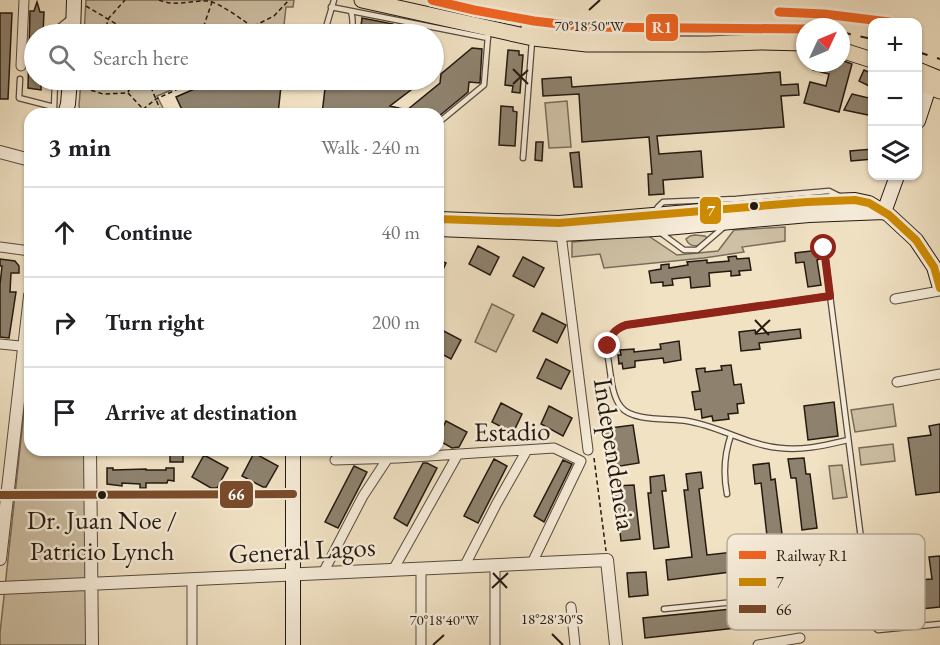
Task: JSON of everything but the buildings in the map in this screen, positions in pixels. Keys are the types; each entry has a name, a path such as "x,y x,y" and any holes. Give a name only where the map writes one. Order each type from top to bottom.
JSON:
{"main road":[{"path":"73,0 74,24"},
{"path":"409,0 577,38 707,44 796,43"},
{"path":"364,7 488,33 532,38 796,34"},
{"path":"850,45 868,50"},
{"path":"850,53 868,58"},
{"path":"921,72 933,84 922,111"},
{"path":"65,108 68,90"},
{"path":"884,212 896,180"},
{"path":"444,229 561,234 654,222 736,204 855,200 869,203 898,222 921,247 934,267 940,289"},
{"path":"444,219 559,223 730,222 809,215 884,212"},
{"path":"293,456 293,645"}],"street":[{"path":"21,66 24,0"},
{"path":"0,152 24,158"},
{"name":"Independencia","path":"561,234 588,450"},
{"path":"0,247 24,250"},
{"path":"896,299 940,289"},
{"path":"0,344 24,347"},
{"path":"0,560 4,495 24,366"},
{"path":"897,382 940,374"},
{"name":"Estadio","path":"444,454 554,448 581,461 532,563"},
{"path":"464,567 527,450"},
{"path":"393,570 458,454"},
{"path":"90,456 92,645"},
{"name":"Estadio","path":"335,460 392,456"},
{"path":"323,573 363,496 388,458"},
{"path":"4,495 293,494"},
{"name":"Independencia","path":"607,560 616,645"},
{"name":"General Lagos","path":"0,588 607,560"},
{"path":"495,565 495,645"},
{"path":"421,568 422,645"},
{"path":"192,579 192,645"},
{"path":"571,608 575,645"},
{"path":"764,645 800,638"}],"lane":[{"path":"327,24 334,0"},
{"path":"331,7 364,7"},
{"path":"354,24 364,7"},
{"path":"63,24 74,16"},
{"path":"444,118 484,85 488,33"},
{"path":"523,158 532,38"},
{"path":"20,79 20,98 58,108"},
{"path":"59,90 64,108"},
{"path":"654,222 684,249 698,250 730,222 736,204"},
{"path":"824,248 860,534"},
{"path":"830,296 634,323 620,327 613,334 609,342 608,354 614,390 621,408 638,416 696,423 774,448 811,447 848,440"},
{"path":"727,494 724,463 730,435"},
{"path":"664,609 727,603"},
{"path":"925,625 940,624"}],"path":[{"path":"73,0 115,24"},
{"path":"107,24 125,0"},
{"path":"159,0 166,3 190,0 209,1 218,4 248,24"},
{"path":"258,24 274,16 289,0"},
{"path":"204,24 212,2"},
{"path":"152,90 160,108"},
{"path":"145,108 156,99 176,90"},
{"path":"94,91 103,94 128,93"},
{"path":"128,93 141,108"},
{"name":"Independencia","path":"588,450 594,459 607,560"}],"shaded area":[{"path":"86,0 294,0 293,7 286,7 284,24 85,24"},
{"path":"80,90 171,90 157,96 163,108 80,108"},
{"path":"567,101 571,147 549,148 545,103"},
{"path":"785,227 785,241 742,247 744,252 704,258 604,268 600,254 572,257 572,242 647,235 677,255 718,251 734,230"},
{"path":"695,235 707,238 704,244 696,246 689,244 686,239"},
{"path":"492,304 514,315 496,352 475,342"},
{"path":"893,404 896,426 855,432 851,410"},
{"path":"24,411 24,456 85,456 88,645 0,645"},
{"path":"893,444 895,461 861,465 859,448"},
{"path":"842,465 847,497 833,499 829,466"}],"railway":[{"path":"432,0 534,21 584,27 796,29"},
{"path":"850,34 868,38"},
{"path":"922,53 940,59"}],"rail line":[{"name":"R1","path":"432,0 534,21 584,27 796,29"},
{"name":"R1","path":"779,12 868,19"}],"transit line":[{"name":"7","path":"444,219 559,223 855,200 869,203 889,215 916,240 934,267 940,288"},
{"name":"66","path":"0,495 293,494"}],"place":[{"name":"Dr. Juan Noe / Patricio Lynch","path":"102,495"}],"route":[{"path":"608,346 615,330 626,325 830,296 824,248"}]}
